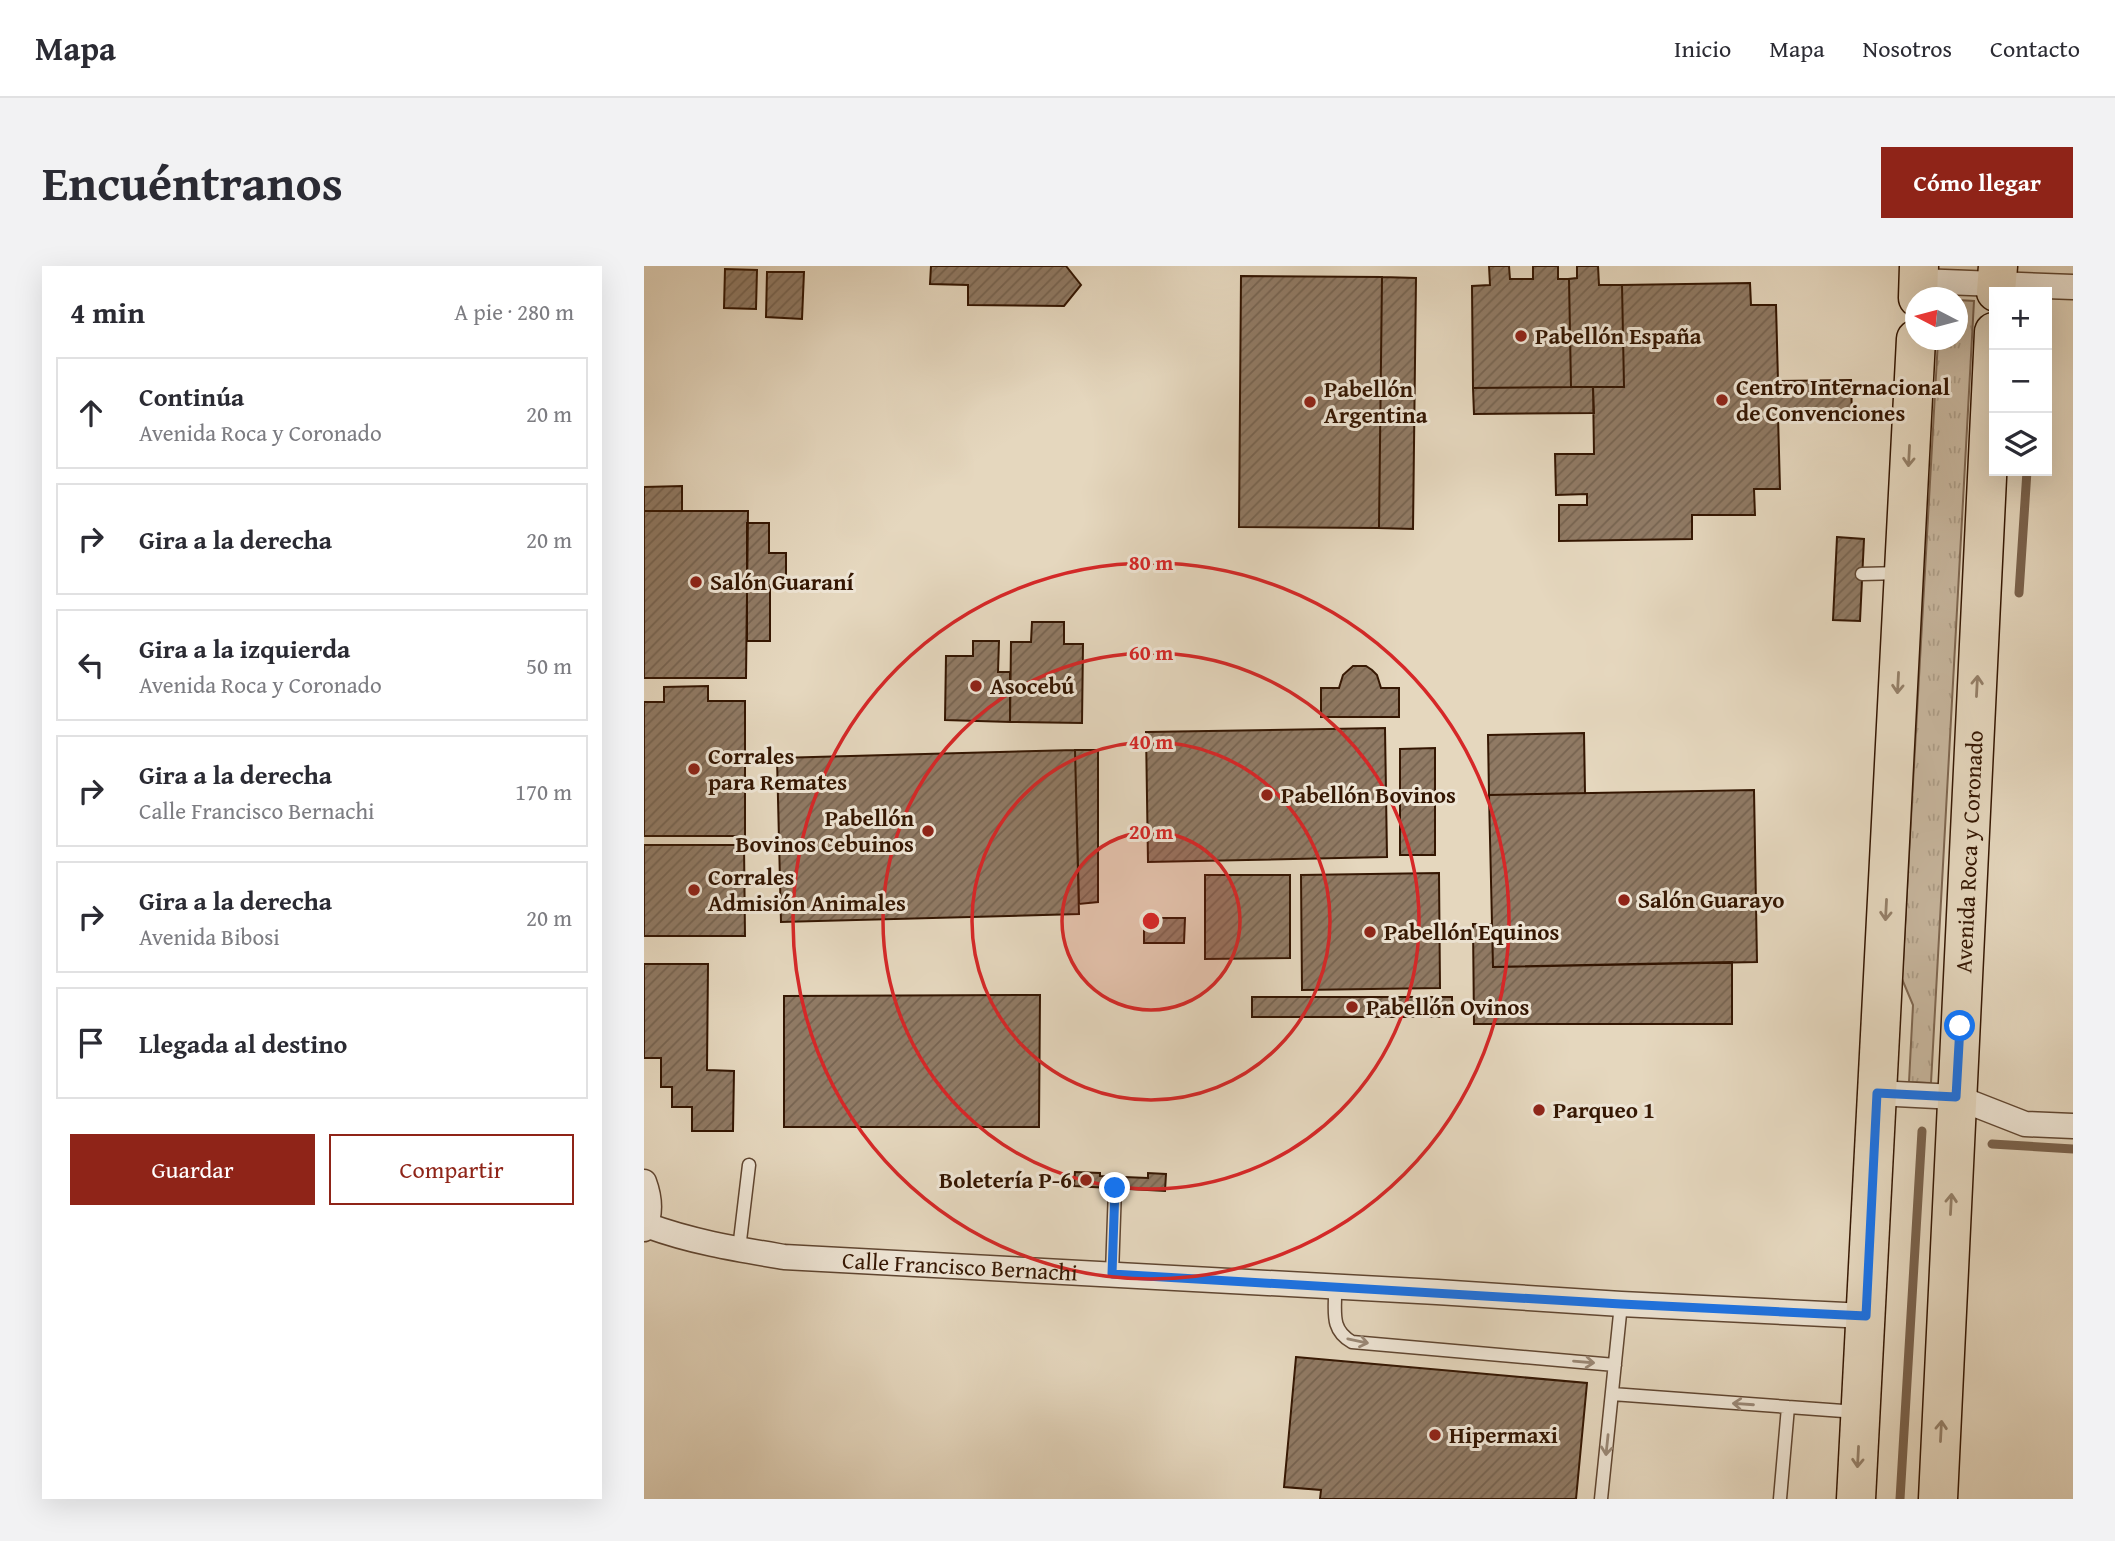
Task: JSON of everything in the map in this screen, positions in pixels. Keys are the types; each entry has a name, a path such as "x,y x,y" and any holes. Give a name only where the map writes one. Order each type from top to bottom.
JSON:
{"main road":[{"path":"1856,1499 1915,350"},
{"name":"Avenida Roca y Coronado","path":"1938,1499 1993,350"}],"street":[{"path":"1919,281 1997,281 2073,287"},
{"path":"1877,1093 1956,1097 2025,1124 2073,1126"},
{"path":"644,1182 649,1203 645,1227"},
{"name":"Calle Francisco Bernachi","path":"645,1227 690,1240 784,1256 1866,1316"}],"lane":[{"path":"1862,574 1903,573"},
{"path":"739,1249 749,1165"},
{"path":"1112,1274 1115,1188"},
{"path":"1335,1287 1336,1325 1342,1336 1352,1342 1615,1365"},
{"path":"1601,1499 1621,1304"},
{"path":"1612,1394 1860,1412"},
{"path":"1780,1499 1788,1407"}],"green space":[{"path":"1968,301 1974,301 1931,1083 1909,1082 1913,1005 1902,979 1937,350 1968,350"}],"building":[{"path":"931,266 1066,266 1081,285 1064,306 968,305 968,285 930,284"},
{"name":"Pabellón España","path":"1489,266 1509,266 1510,279 1533,279 1533,266 1558,266 1558,279 1569,279 1571,387 1473,388 1472,286 1490,285"},
{"path":"1577,266 1598,266 1599,285 1622,285 1624,387 1571,387 1569,279 1577,278"},
{"path":"725,269 757,270 756,309 724,308"},
{"path":"767,272 804,272 802,319 766,317"},
{"name":"Pabellón Argentina","path":"1241,276 1382,277 1379,528 1239,527"},
{"path":"1382,277 1416,278 1413,529 1379,528"},
{"name":"Centro Internacional de Convenciones","path":"1750,283 1751,305 1776,305 1778,381 1851,380 1852,416 1778,416 1780,489 1754,489 1755,515 1692,515 1692,539 1559,541 1559,505 1587,505 1587,494 1556,495 1555,454 1594,454 1593,387 1624,387 1622,285"},
{"path":"1593,387 1594,413 1474,414 1473,388"},
{"path":"682,486 682,511 644,511 644,487"},
{"name":"Salón Guaraní","path":"644,511 748,511 746,678 644,678"},
{"path":"747,523 769,523 769,553 786,553 786,585 770,585 770,641 747,641"},
{"path":"1837,537 1864,539 1860,621 1833,620"},
{"path":"1032,622 1064,622 1064,644 1083,644 1082,723 1010,722 1011,642 1031,642"},
{"path":"973,641 999,641 998,672 1010,672 1010,722 945,720 946,656 973,656"},
{"path":"1353,666 1366,666 1372,670 1377,675 1381,688 1399,688 1399,717 1321,717 1321,688 1339,688 1343,675"},
{"name":"Corrales para Remates","path":"708,686 708,701 745,701 745,836 644,836 644,702 664,702 664,687"},
{"name":"Pabellón Bovinos","path":"1385,728 1387,857 1148,862 1146,732"},
{"path":"1584,733 1585,793 1489,795 1488,735"},
{"path":"1435,748 1435,855 1400,855 1400,749"},
{"name":"Pabellón Bovinos Cebuinos","path":"1075,750 1079,914 781,922 777,758"},
{"path":"1075,750 1098,750 1098,902 1079,904"},
{"name":"Salón Guarayo","path":"1754,790 1757,962 1493,967 1489,795"},
{"name":"Corrales Admisión Animales","path":"644,845 744,845 745,936 644,936"},
{"name":"Pabellón Equinos","path":"1439,873 1440,988 1302,990 1301,875"},
{"path":"1205,875 1290,875 1290,958 1205,959"},
{"path":"1144,918 1185,918 1184,943 1144,943"},
{"path":"1473,924 1492,924 1493,967 1732,962 1732,1024 1474,1024"},
{"path":"644,964 708,964 707,1070 734,1071 733,1131 692,1131 692,1107 672,1107 672,1087 661,1087 661,1058 644,1058"},
{"path":"1040,995 1039,1127 784,1127 784,996"},
{"name":"Pabellón Ovinos","path":"1252,997 1452,997 1452,1017 1252,1017"},
{"path":"1075,1172 1148,1178 1148,1173 1166,1174 1165,1191 1074,1186"},
{"name":"Hipermaxi","path":"1296,1357 1587,1383 1576,1499 1320,1499 1321,1490 1284,1487"}],"waterway":[{"path":"2019,593 2027,476"},
{"path":"1900,1499 1922,1131"},
{"path":"1992,1144 2073,1149"}],"place":[{"name":"Pabellón España","path":"1521,336"},
{"name":"Centro Internacional de Convenciones","path":"1722,400"},
{"name":"Pabellón Argentina","path":"1310,402"},
{"name":"Salón Guaraní","path":"696,582"},
{"name":"Asocebú","path":"976,686"},
{"name":"Corrales para Remates","path":"694,769"},
{"name":"Pabellón Bovinos","path":"1267,795"},
{"name":"Pabellón Bovinos Cebuinos","path":"928,831"},
{"name":"Corrales Admisión Animales","path":"694,890"},
{"name":"Salón Guarayo","path":"1624,900"},
{"name":"Pabellón Equinos","path":"1370,932"},
{"name":"Pabellón Ovinos","path":"1352,1007"},
{"name":"Parqueo 1","path":"1539,1110"},
{"name":"Boletería P-6","path":"1086,1180"},
{"name":"Hipermaxi","path":"1435,1435"}],"route":[{"path":"1115,1188 1112,1274 1866,1316 1877,1093 1956,1097 1960,1026"}]}
